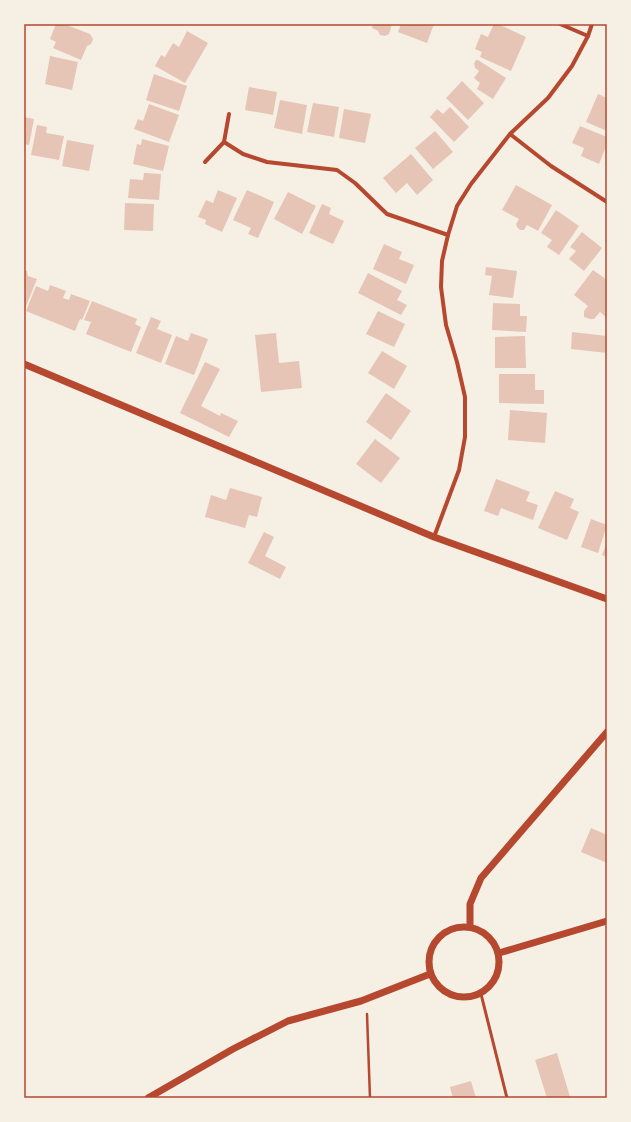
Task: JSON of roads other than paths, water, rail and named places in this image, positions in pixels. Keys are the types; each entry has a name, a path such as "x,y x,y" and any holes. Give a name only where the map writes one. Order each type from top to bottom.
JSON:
{"street":[{"path":"560,24 588,36"},
{"path":"434,537 459,470 465,437 465,397 446,325 441,287 442,261 448,235 457,206 471,184 510,134 548,98 572,66 588,36 592,24"},
{"path":"205,162 224,142 229,114"},
{"path":"510,134 551,166 607,202"},
{"path":"224,142 243,154 267,162 336,170 355,183 387,214 448,235"},
{"path":"24,364 434,537 607,599"},
{"path":"470,927 470,904 481,878 607,732"},
{"path":"499,953 607,921"},
{"path":"459,927 470,927 487,935 494,943 499,953 500,964 497,976 491,986 481,994 472,997 459,998 446,994 438,987 430,974 429,957 433,945 438,938 448,930 459,927"},
{"path":"148,1098 233,1049 288,1021 361,1001 430,974"}],"lane":[{"path":"481,994 507,1098"}]}
